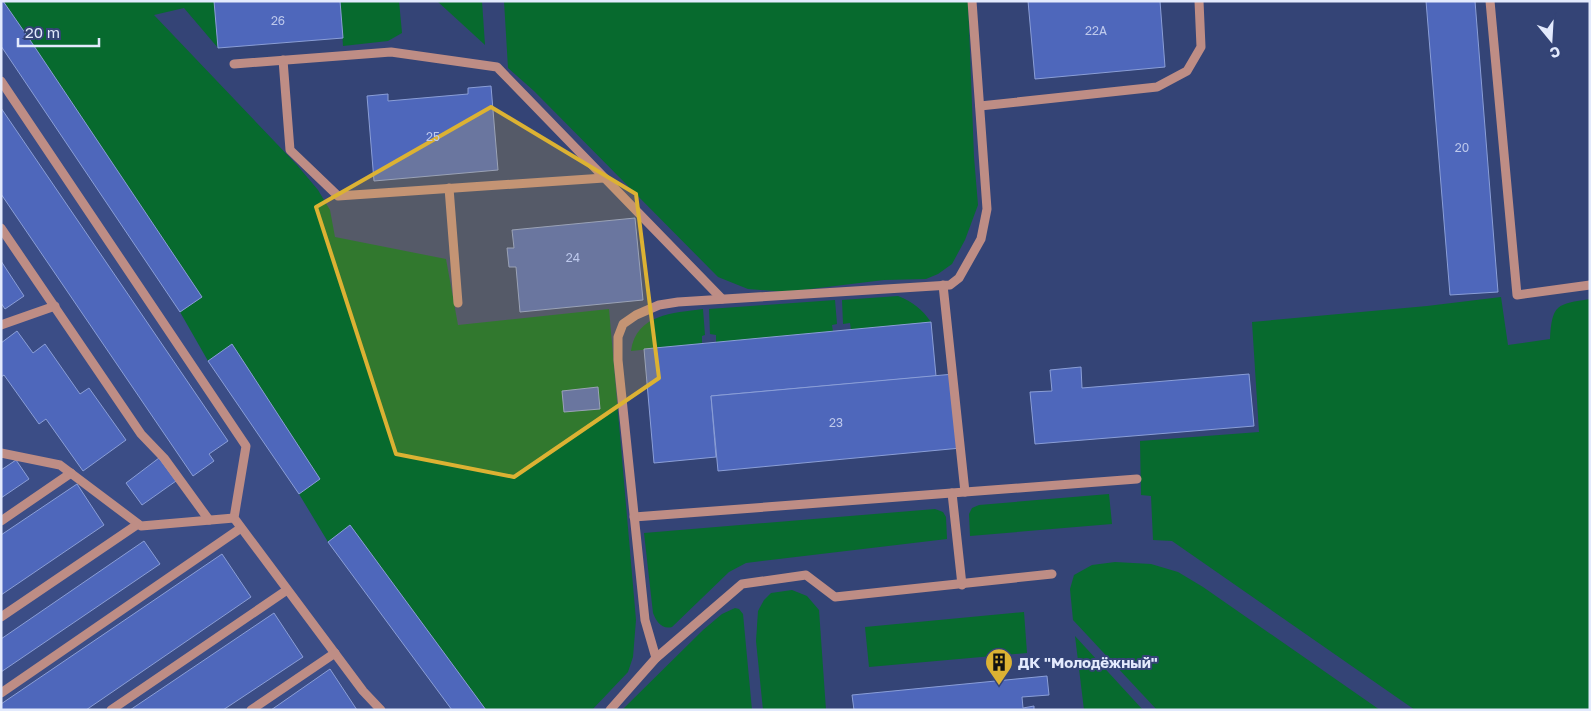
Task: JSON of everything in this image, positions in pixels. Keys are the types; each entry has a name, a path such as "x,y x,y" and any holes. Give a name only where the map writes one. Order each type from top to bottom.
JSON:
{"street":[{"path":"656,658 645,620 618,360 618,337 623,324 636,315 659,305 950,285 959,278 981,239 987,209 972,1"},
{"path":"980,106 1157,87 1188,71 1201,47 1199,1"},
{"path":"1490,1 1517,295 1590,285"},
{"path":"234,64 391,52 497,67 722,300"},
{"path":"283,60 290,150 338,196 604,178"},
{"path":"1,81 246,446 234,518 363,691 381,710"},
{"path":"449,188 458,303"},
{"path":"1,228 141,434 164,458 209,520"},
{"path":"943,285 965,492"},
{"path":"1,325 55,306"},
{"path":"1,453 60,465 141,526 234,518"},
{"path":"1,521 71,474"},
{"path":"634,517 1137,479"},
{"path":"952,493 962,585"},
{"path":"1,618 138,524"},
{"path":"1,693 241,528"},
{"path":"610,710 656,658 742,584 806,575 835,598 1052,574"},
{"path":"111,710 287,590"},
{"path":"251,710 335,653"}],"highlighted area":[{"path":"491,107 636,194 659,378 514,477 396,454 316,207"}],"shaded area":[{"path":"1,1 3,1 30,40 202,297 350,525 486,710 1,710"}],"green space":[{"path":"3,1 214,1 218,48 184,8 154,15 297,165 318,190 330,210 335,237 446,259 458,325 609,309 636,620 633,657 628,672 592,710 486,710 350,526 328,542 299,494 320,479 232,345 208,361 180,312 202,297","holes":["562,391 600,409 564,412"]},
{"path":"340,1 399,1 402,33 388,41 343,46"},
{"path":"437,1 482,1 485,45"},
{"path":"504,1 968,1 974,157 978,205 965,240 952,264 938,274 926,279 884,280 786,292 748,289 718,277 534,91 508,68"},
{"path":"898,296 917,306 931,322 851,330 850,323 843,324 842,300"},
{"path":"1501,297 1508,345 1550,339 1552,319 1558,308 1570,302 1590,299 1590,710 1415,710 1172,541 1153,540 1151,496 1141,495 1140,441 1259,432 1252,322 1427,306"},
{"path":"835,300 837,324 832,325 833,332 716,343 716,335 710,334 709,309"},
{"path":"703,309 705,335 702,336 702,344 631,351 634,339 640,329 648,323 668,314"},
{"path":"1109,494 1112,524 970,536 969,514 972,508 979,505"},
{"path":"935,509 943,512 946,517 947,539 746,563 729,572 672,627 662,626 653,613 644,533"},
{"path":"1115,562 1151,564 1178,572 1203,587 1380,710 1157,710 1073,620 1070,589 1074,575 1092,565"},
{"path":"792,590 807,596 819,610 826,710 763,710 756,641 758,611 764,600 771,593"},
{"path":"735,608 739,609 743,614 752,710 622,710 703,630 722,614"},
{"path":"1024,612 1027,653 869,667 865,627"},
{"path":"1075,636 1143,710 1084,710"}],"building":[{"path":"1,1 3,1 30,40 202,297 180,312 1,46"},
{"path":"214,1 340,1 343,38 218,48"},
{"path":"1028,1 1160,1 1165,67 1035,79"},
{"path":"1426,1 1475,1 1498,292 1450,295"},
{"path":"491,86 498,170 374,181 367,96 388,94 388,101 468,94 468,88"},
{"path":"1,108 228,441 209,454 214,461 193,476 1,194"},
{"path":"635,218 643,300 520,312 516,267 509,267 507,248 514,248 512,230"},
{"path":"1,261 24,296 5,309 1,303"},
{"path":"931,322 936,376 711,396 716,457 654,463 644,349"},
{"path":"17,331 33,353 45,344 80,394 89,388 126,440 83,471 46,419 39,424 4,375 1,377 1,343"},
{"path":"232,344 320,479 299,494 208,361"},
{"path":"1081,367 1082,388 1249,374 1254,426 1035,444 1030,392 1052,391 1050,370"},
{"path":"954,374 961,448 718,471 711,396"},
{"path":"598,387 600,409 564,412 562,391"},
{"path":"159,458 176,481 142,505 126,483"},
{"path":"16,460 29,479 1,498 1,470"},
{"path":"77,484 104,525 1,595 1,535"},
{"path":"350,525 486,710 452,710 328,542"},
{"path":"144,541 160,564 1,672 1,639"},
{"path":"222,554 251,597 86,710 1,710 1,704"},
{"path":"274,613 303,657 223,710 130,710"},
{"path":"330,669 357,710 271,710"},
{"name":"ДК \"Молодёжный\"","path":"1047,676 1049,695 1022,697 1023,708 1034,706 1034,710 854,710 852,695"}],"place":[{"name":"ДК \"Молодёжный\"","path":"999,686"}]}
